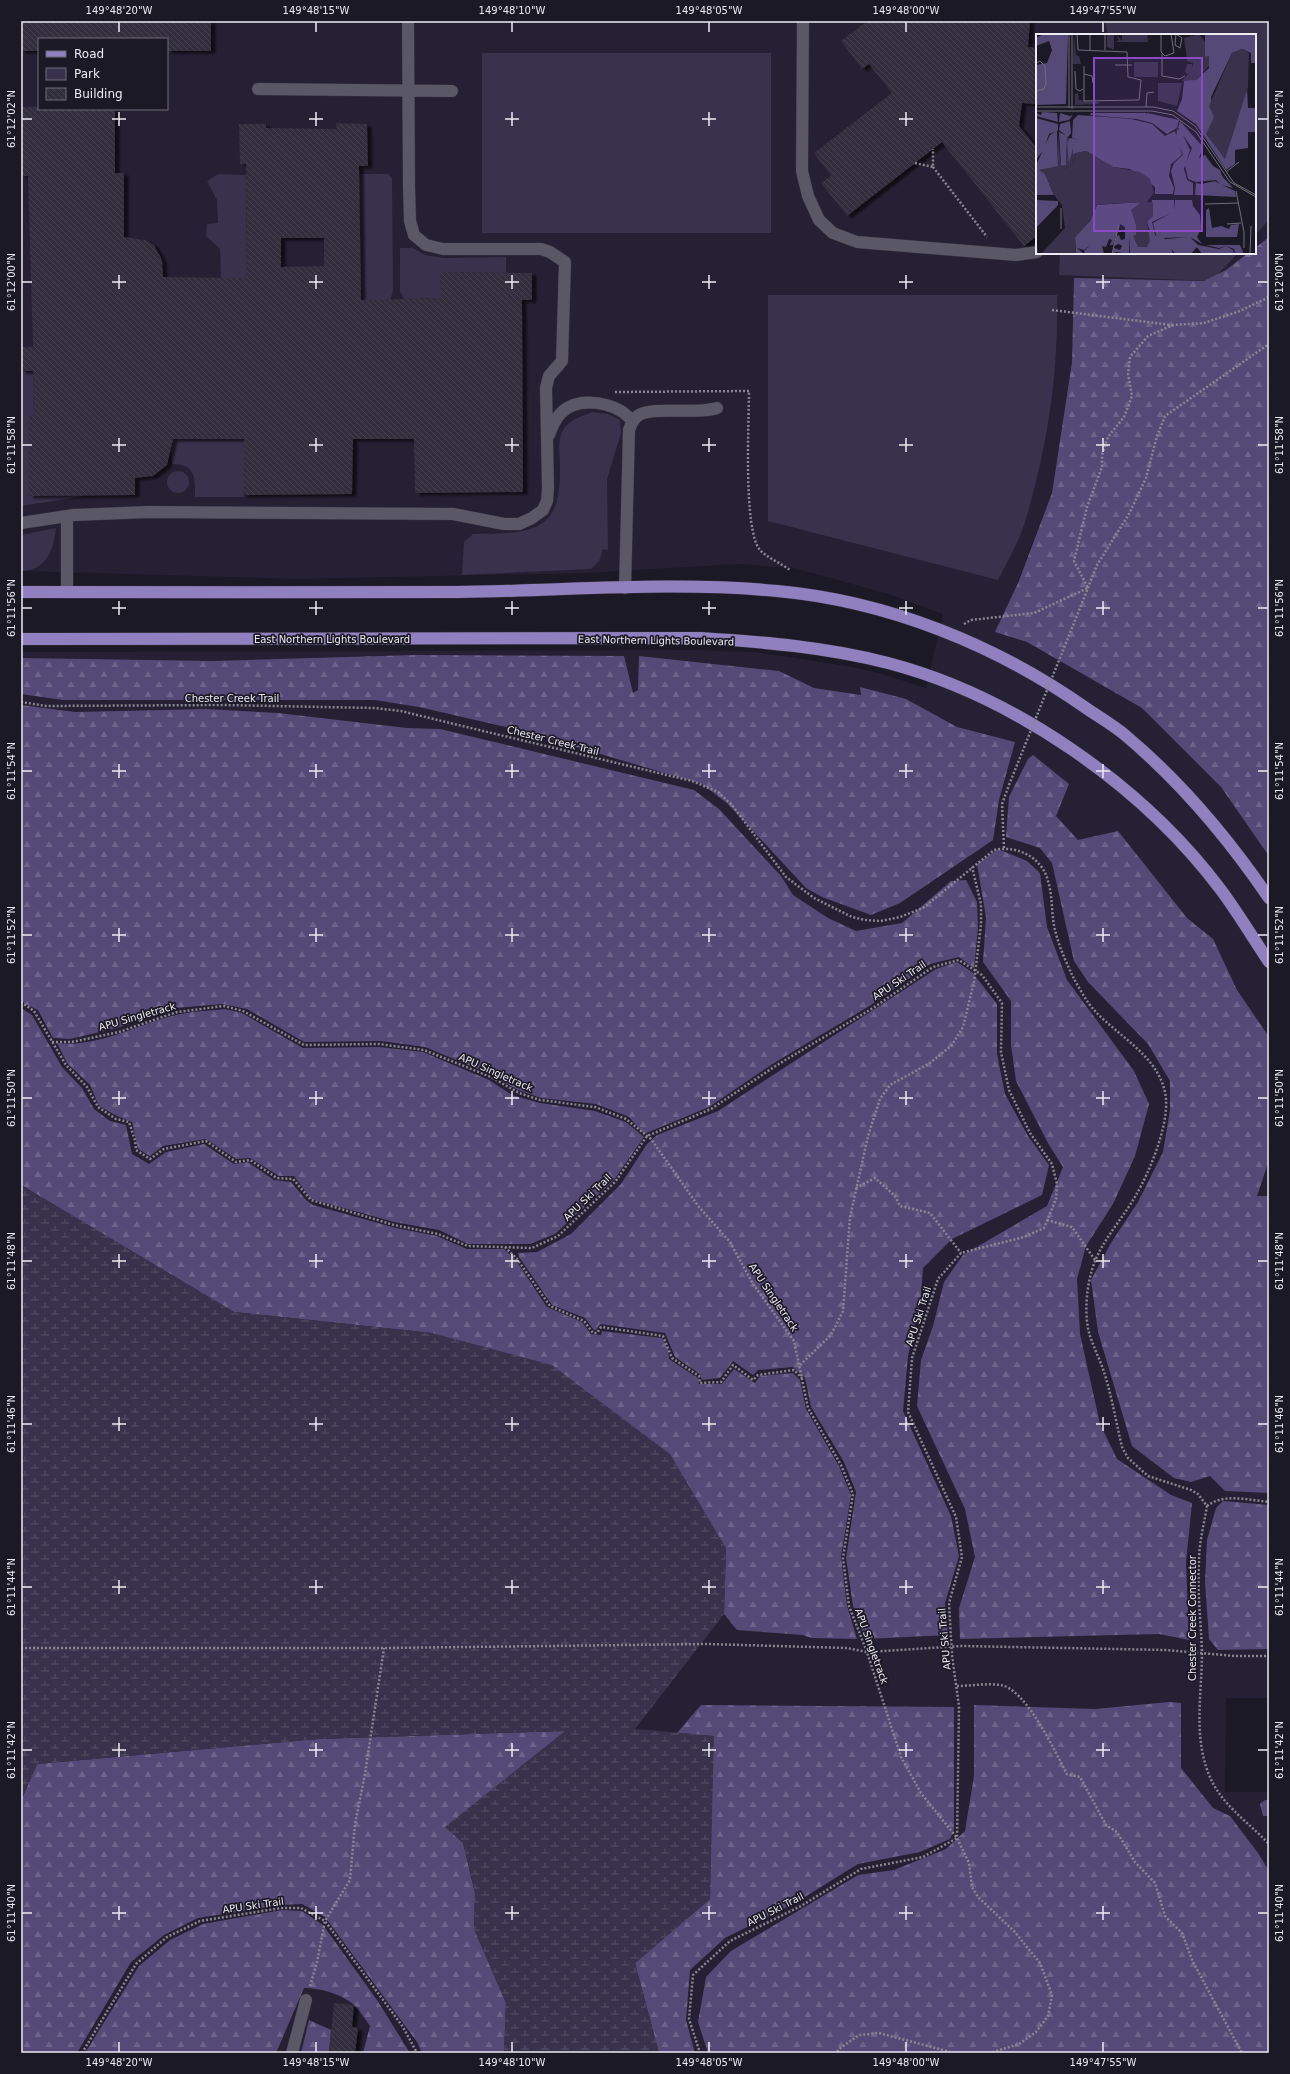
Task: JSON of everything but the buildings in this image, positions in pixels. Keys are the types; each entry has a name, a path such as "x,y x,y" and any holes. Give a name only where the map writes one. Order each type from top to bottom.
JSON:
{"main road":[{"path":"21,592 459,592 625,588 709,588 779,591 840,600 896,614 1001,656 1045,680 1124,734 1168,774 1210,819 1240,857 1269,898"},
{"name":"East Northern Lights Boulevard","path":"21,639 700,638 770,643 830,650 889,663 949,684 1001,708 1051,736 1093,765 1137,800 1178,840 1221,890 1269,962"}],"street":[{"path":"21,523 67,516 127,512 453,514 504,524 519,524 532,518 543,510 547,501 548,488 546,388 549,376 562,361 565,262 550,252 542,249 443,249 426,245 414,235 410,221 408,21"},
{"path":"803,21 802,171 808,196 819,220 833,233 857,242 1016,255 1036,252"},
{"path":"258,89 452,91"},
{"path":"547,439 559,416 574,405 590,403 608,405 622,411 632,421"},
{"path":"625,588 629,430 632,421 640,414 652,412 708,411 716,408"},
{"path":"67,516 67,592"},
{"path":"292,2053 306,2000"}],"path":[{"path":"933,149 933,166 999,254"},
{"path":"915,163 933,166"},
{"path":"1052,310 1173,325 1204,323 1240,311 1269,297"},
{"path":"1088,588 1074,561 1087,507 1102,467 1102,455 1108,437 1124,417 1132,396 1128,374 1130,357 1148,336 1173,325"},
{"path":"1269,344 1165,416 1157,436 1146,478 1129,514 1097,565 1008,785 1002,804 1004,848 1015,849 1026,854 1042,868 1048,881 1054,929 1075,979 1094,1010 1147,1058 1156,1071 1166,1098 1166,1112 1151,1164 1136,1195 1109,1235 1091,1271 1087,1306 1087,1324 1104,1372 1122,1447 1128,1458 1148,1476 1198,1494 1206,1506 1216,1500 1224,1498 1269,1502"},
{"path":"609,392 749,391 750,515 754,539 760,550 790,570"},
{"path":"960,626 971,620 1034,613 1088,588"},
{"name":"Chester Creek Trail","path":"21,702 46,706 223,705 374,708 401,711 692,781 718,792 732,805 786,877 814,898 852,917 865,920 881,921 900,917 923,908 986,854 1004,848"},
{"path":"800,1365 831,1335 843,1312 850,1217 868,1136 880,1099 890,1085 930,1063 952,1045 963,1027 976,971 981,924 981,904 972,867"},
{"name":"APU Ski Trail","path":"52,1042 66,1065 87,1087 98,1107 116,1119 129,1122 135,1140 136,1150 150,1159 164,1149 206,1141 236,1162 250,1160 277,1178 293,1179 310,1200 394,1225 438,1234 468,1246 532,1248 558,1236 615,1182 647,1136 711,1109 777,1065 872,1008 933,967 959,960 982,975 1002,1003 1001,1052 1009,1090 1030,1133 1052,1164 1056,1184 1056,1199 1044,1228 1024,1238 961,1253 938,1280 912,1358 908,1412 956,1517 962,1558 949,1603 952,1647 960,1706 957,1838 923,1857 861,1869 801,1906 730,1941 693,1975 689,2019 700,2053"},
{"path":"21,1002 34,1011 52,1042"},
{"name":"APU Singletrack","path":"52,1042 72,1042 119,1032 177,1012 224,1006 243,1011 304,1045 378,1044 424,1050 491,1077 519,1093 540,1100 595,1107 626,1119 647,1136 699,1207 730,1242 753,1284 794,1341 808,1408 842,1465 852,1494 843,1558 849,1606 867,1652 901,1757 921,1794 957,1838 969,1863 972,1887 978,1897 1014,1931 1040,1964 1052,1995 1048,2016 1036,2032 1019,2044 990,2053 954,2053 879,2033 859,2035 838,2049 836,2053"},
{"path":"856,1188 875,1178 895,1196 900,1206 930,1213 961,1253"},
{"path":"1047,1220 1072,1227 1096,1260"},
{"path":"505,1246 517,1259 550,1306 584,1321 593,1333 597,1333 600,1327 663,1336 672,1358 699,1376 700,1383 721,1382 733,1365 753,1380 758,1375 794,1370 802,1378"},
{"name":"Chester Creek Connector","path":"1206,1506 1199,1560 1202,1654 1199,1722 1201,1748 1206,1768 1215,1787 1226,1801 1269,1844"},
{"path":"21,1648 384,1648 707,1644 847,1648 867,1652 952,1647 1166,1650 1202,1654 1269,1656"},
{"path":"306,2000 317,1962 325,1921 350,1880 355,1824 365,1774 384,1648"},
{"path":"957,1686 1001,1685 1013,1691 1028,1704 1067,1774 1080,1777 1106,1825 1117,1832 1135,1862 1155,1883 1165,1916 1182,1933 1193,1962 1242,2053"},
{"name":"APU Ski Trail","path":"82,2053 136,1964 168,1937 200,1922 281,1908 302,1908 325,1921 403,2027 417,2053"}],"shaded area":[{"path":"21,21 1269,21 1269,237 1256,247 1256,34 1036,34 1036,254 1247,254 1226,270 1204,281 1074,279 1072,362 1052,493 1011,599 1269,600 1269,1698 1226,1698 1225,1792 1269,1792 1269,2053 21,2053 21,652 696,650 756,652 853,667 882,674 926,688 943,614 888,594 798,569 740,564 587,573 298,579 21,571"}],"green space":[{"path":"1105,21 1269,21 1269,220 1256,234 1256,34 1108,34"},
{"path":"482,53 771,53 771,233 482,233"},
{"path":"218,174 246,175 247,278 221,278 220,249 206,236 207,224 218,223 217,200 207,181"},
{"path":"359,174 388,174 392,178 393,291 390,300 361,300"},
{"path":"1269,237 1269,856 1221,787 1142,708 1027,642 995,632 1018,583 1052,493 1072,362 1074,278 1204,281 1226,270 1247,254 1256,254 1256,247"},
{"path":"400,248 413,248 425,255 444,258 506,257 506,273 441,272 441,298 404,299 400,291"},
{"path":"1060,254 1237,254 1212,281 1059,275"},
{"path":"768,295 1057,295 1054,382 1039,469 1022,532 998,580 768,521"},
{"path":"21,371 33,371 34,415 29,417 29,493 91,495 21,506"},
{"path":"592,412 608,414 620,420 621,433 607,479 608,550 603,549 599,561 591,569 462,575 464,542 473,534 511,533 526,530 539,526 548,518 555,506 559,489 559,443 561,434 568,424"},
{"path":"159,439 244,439 244,497 195,497 194,478 190,469 186,466 172,464 171,450 159,450"},
{"path":"178,471 186,474 189,482 186,490 178,493 170,490 167,482 170,474"},
{"path":"56,528 51,551 43,563 30,570 21,571 21,535"},
{"path":"415,655 624,656 633,693 638,690 639,656 779,671 814,688 861,695 860,687 906,699 957,727 1015,742 999,800 993,840 900,903 871,915 822,897 806,888 728,804 702,784 519,730 419,707 375,700 63,700 21,694 21,658 213,661"},
{"path":"21,705 75,712 206,709 278,713 407,728 440,729 694,790 719,809 781,876 793,895 828,918 856,931 902,923 951,881 966,880 977,902 978,928 974,968 959,957 930,964 871,1005 774,1063 709,1107 644,1134 629,1117 596,1104 541,1098 518,1090 492,1075 425,1047 381,1041 304,1042 247,1009 222,1004 176,1008 117,1028 70,1039 53,1038 38,1010 25,1004 21,998"},
{"path":"1033,755 1069,784 1056,816 1078,840 1118,831 1187,918 1213,939 1237,990 1269,1037 1269,1160 1257,1196 1269,1196 1269,1493 1225,1491 1210,1476 1191,1482 1174,1478 1132,1446 1098,1332 1091,1280 1111,1243 1138,1202 1163,1152 1170,1110 1170,1081 1148,1044 1088,982 1074,961 1052,863 1040,848 1006,837 1009,797 1028,759"},
{"path":"998,849 1027,861 1040,873 1047,927 1067,980 1134,1071 1149,1104 1135,1156 1113,1204 1086,1246 1077,1279 1080,1334 1100,1424 1117,1459 1171,1495 1192,1503 1186,1562 1189,1640 1159,1634 960,1639 959,1608 975,1557 965,1509 917,1406 921,1360 933,1326 944,1282 963,1255 1047,1206 1063,1167 1049,1145 1016,1081 1011,1045 1011,1001 983,962 986,917 977,864"},
{"path":"957,962 972,972 997,1004 997,1054 1005,1094 1028,1136 1049,1165 1042,1195 952,1239 923,1268 921,1297 908,1356 903,1411 951,1516 959,1556 945,1603 948,1635 865,1639 853,1606 846,1558 856,1492 844,1462 811,1407 805,1378 793,1367 758,1370 753,1375 733,1361 720,1378 702,1380 700,1374 675,1357 665,1333 600,1324 596,1330 594,1330 585,1318 552,1305 519,1257 518,1253 537,1252 571,1234 621,1184 647,1144 657,1135 718,1111 936,969"},
{"path":"21,1008 32,1015 62,1067 82,1088 94,1109 110,1121 126,1125 132,1154 149,1164 166,1152 204,1144 234,1164 248,1162 274,1180 291,1182 306,1200 313,1205 396,1228 437,1236 467,1249 504,1249 515,1259 547,1307 582,1322 591,1334 601,1335 602,1331 662,1338 668,1349 669,1359 698,1378 699,1384 722,1384 734,1369 755,1383 760,1376 793,1373 800,1380 806,1409 839,1466 851,1495 841,1557 847,1606 857,1639 811,1638 803,1635 737,1630 724,1614 726,1548 432,1333 234,1312 21,1185"},
{"path":"225,1009 242,1013 303,1048 379,1047 423,1052 489,1080 512,1095 540,1103 595,1111 626,1122 644,1137 613,1181 555,1234 530,1244 468,1244 439,1230 394,1222 311,1199 294,1176 279,1176 250,1158 236,1159 206,1139 163,1146 150,1156 138,1149 132,1122 99,1106 90,1085 67,1063 57,1043 72,1044 103,1039 176,1015"},
{"path":"21,1185 234,1312 432,1333 552,1365 670,1454 726,1548 724,1614 635,1729 714,1736 710,1899 635,1963 659,2053 504,2053 506,2003 474,1929 475,1893 463,1843 445,1827 565,1731 318,1739 37,1764 21,1801"},
{"path":"1223,1501 1269,1505 1269,1649 1218,1650 1209,1639 1205,1582 1207,1540 1216,1508"},
{"path":"1169,1702 1181,1703 1181,1768 1213,1808 1230,1816 1258,1853 1269,1871 1269,2053 708,2053 698,2022 706,1977 731,1951 858,1875 894,1870 946,1849 965,1831 974,1776 974,1705 1095,1709"},
{"path":"701,1705 954,1707 954,1830 950,1839 920,1852 858,1864 795,1903 725,1938 690,1970 686,2020 695,2053 659,2053 635,1963 710,1899 713,1736 677,1733"},
{"path":"566,1731 446,1827 463,1843 475,1893 474,1929 506,2003 504,2053 422,2053 417,2042 325,1917 302,1904 281,1905 198,1918 164,1935 131,1962 77,2053 21,2053 21,1801 37,1764 318,1739"},
{"path":"1265,1800 1269,1800 1269,1816 1263,1816 1260,1804"},
{"path":"282,1910 302,1911 323,1925 377,2000 410,2053 363,2053 370,2026 357,2008 338,1995 317,1989 304,1988 276,2053 85,2053 139,1966 170,1940 203,1924"},
{"path":"309,2020 331,2030 329,2053 301,2053"}]}
